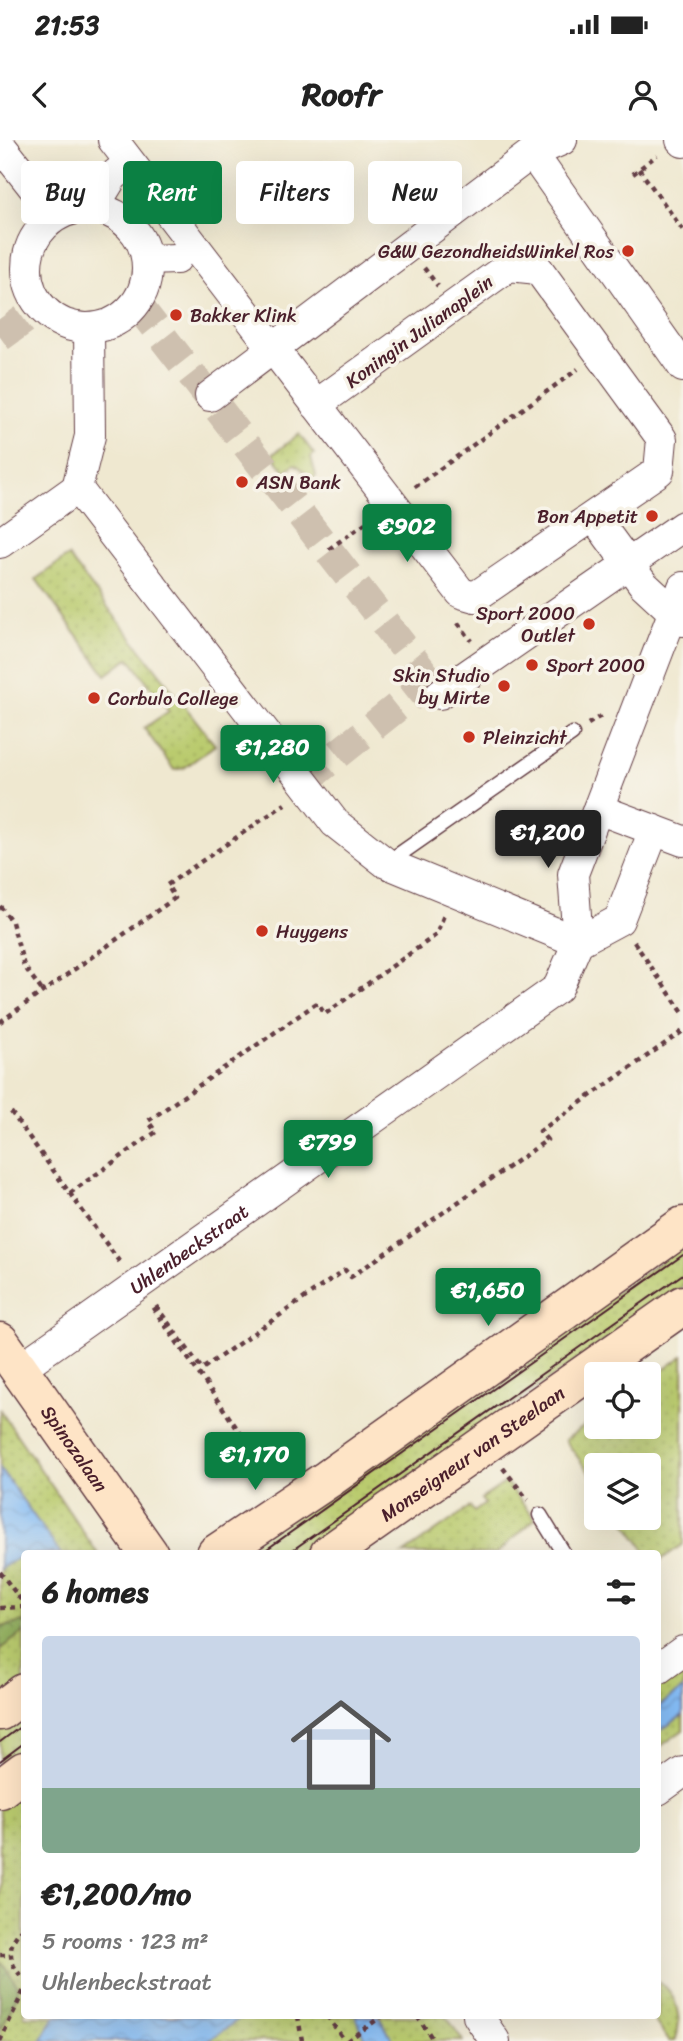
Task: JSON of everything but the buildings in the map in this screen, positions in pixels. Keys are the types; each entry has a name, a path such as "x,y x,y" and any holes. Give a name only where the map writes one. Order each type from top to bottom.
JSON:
{"main road":[{"path":"222,1550 328,1479 683,1226"},
{"name":"Monseigneur van Steelaan","path":"335,1550 683,1305"},
{"name":"Spinozalaan","path":"9,1355 146,1550"},
{"path":"0,1711 21,1695"},
{"path":"0,1789 21,1773"}],"street":[{"path":"210,396 532,153 562,140"},
{"path":"0,145 21,172"},
{"path":"109,183 122,151"},
{"name":"Koningin Julianaplein","path":"122,151 263,356 316,405 461,593 475,597 659,471 662,439 538,268 509,266 316,405"},
{"path":"532,153 683,367"},
{"path":"45,224 30,246 26,266 29,286 38,303 52,317 70,326 89,328 110,324 127,314 140,298 147,280 162,260 130,224 109,212"},
{"path":"0,542 77,488 90,436 89,328"},
{"path":"77,488 335,822 386,863 578,942 619,920 654,830"},
{"path":"594,517 643,584 679,607"},
{"path":"440,694 683,526"},
{"name":"Uhlenbeckstraat","path":"9,1355 138,1283 558,988 578,942 573,874 679,607"},
{"path":"598,809 683,841"},
{"path":"661,1667 683,1651"},
{"path":"661,1788 683,1772"},
{"path":"480,2019 495,2041"}],"lane":[{"path":"386,863 572,734"},
{"path":"540,1515 562,1550"}],"path":[{"path":"639,169 682,227 675,232"},
{"path":"408,246 453,306"},
{"path":"329,549 600,353"},
{"path":"0,1022 175,898 167,885 296,795 303,782"},
{"path":"69,1193 156,1132 148,1121 159,1113 317,1003 325,1014 436,935 452,892"},
{"path":"0,905 12,922 24,966 43,992"},
{"path":"619,920 683,1013"},
{"path":"11,1112 202,1369 345,1270 351,1277 536,1148 547,1140 540,1131 683,1031"},
{"path":"138,1283 240,1434"},
{"path":"503,1467 540,1515"},
{"path":"0,1572 21,1602"},
{"path":"0,1608 21,1606"},
{"path":"21,1931 15,1937 10,1955 21,1975"},
{"path":"0,1955 10,1955"},
{"path":"0,2041 21,1996"},
{"path":"298,2019 302,2041"},
{"path":"329,2019 346,2041 378,2019"},
{"path":"419,2019 434,2041"}],"green space":[{"path":"299,434 314,454 311,457 316,475 313,479 295,464 285,471 272,455"},
{"path":"68,556 215,745 184,768 174,770 144,728 169,711 129,658 106,675 36,579"},
{"path":"683,1246 683,1286 324,1537 315,1550 241,1550"},
{"path":"683,1356 683,1544 661,1560 661,1550 645,1550 630,1530 661,1530 661,1453 584,1453 584,1466 565,1440 584,1426 584,1439 661,1439 661,1372"},
{"path":"0,1410 95,1550 21,1550 21,2019 448,2019 463,2041 0,2041"},
{"path":"506,1482 535,1519 500,1550 409,1550 470,1507 474,1512 485,1504 481,1499"},
{"path":"21,1623 21,1634 0,1649 0,1627"},
{"path":"683,1666 683,1689 661,1705 661,1681"},
{"path":"683,1715 683,1730 661,1746 661,1730"},
{"path":"0,1959 16,1983 18,1993 0,2032"},
{"path":"661,1984 670,1992 677,2008 677,2033 675,2041 669,2041 653,2019 661,2019"}],"water":[{"path":"0,1468 58,1550 21,1550 21,1560 18,1558 0,1569"},
{"path":"683,1689 683,1715 661,1730 661,1705"},
{"path":"53,2019 239,2019 208,2041 41,2041"},
{"path":"357,2019 380,2019 394,2041 366,2041"}],"tunnel":[{"path":"136,303 440,694"},
{"path":"0,337 41,307"},
{"path":"303,782 430,681"}],"tram line":[{"path":"266,1550 683,1255"},
{"path":"293,1550 683,1274"},
{"path":"0,1742 21,1726"},
{"path":"0,1761 21,1745"}],"place":[{"name":"G&W GezondheidsWinkel Ros","path":"628,251"},
{"name":"Bakker Klink","path":"176,315"},
{"name":"ASN Bank","path":"242,482"},
{"name":"Bon Appetit","path":"652,516"},
{"name":"Sport 2000 Outlet","path":"589,624"},
{"name":"Sport 2000","path":"532,665"},
{"name":"Skin Studio by Mirte","path":"504,686"},
{"name":"Corbulo College","path":"94,698"},
{"name":"Pleinzicht","path":"469,737"},
{"name":"Huygens","path":"262,931"}]}
